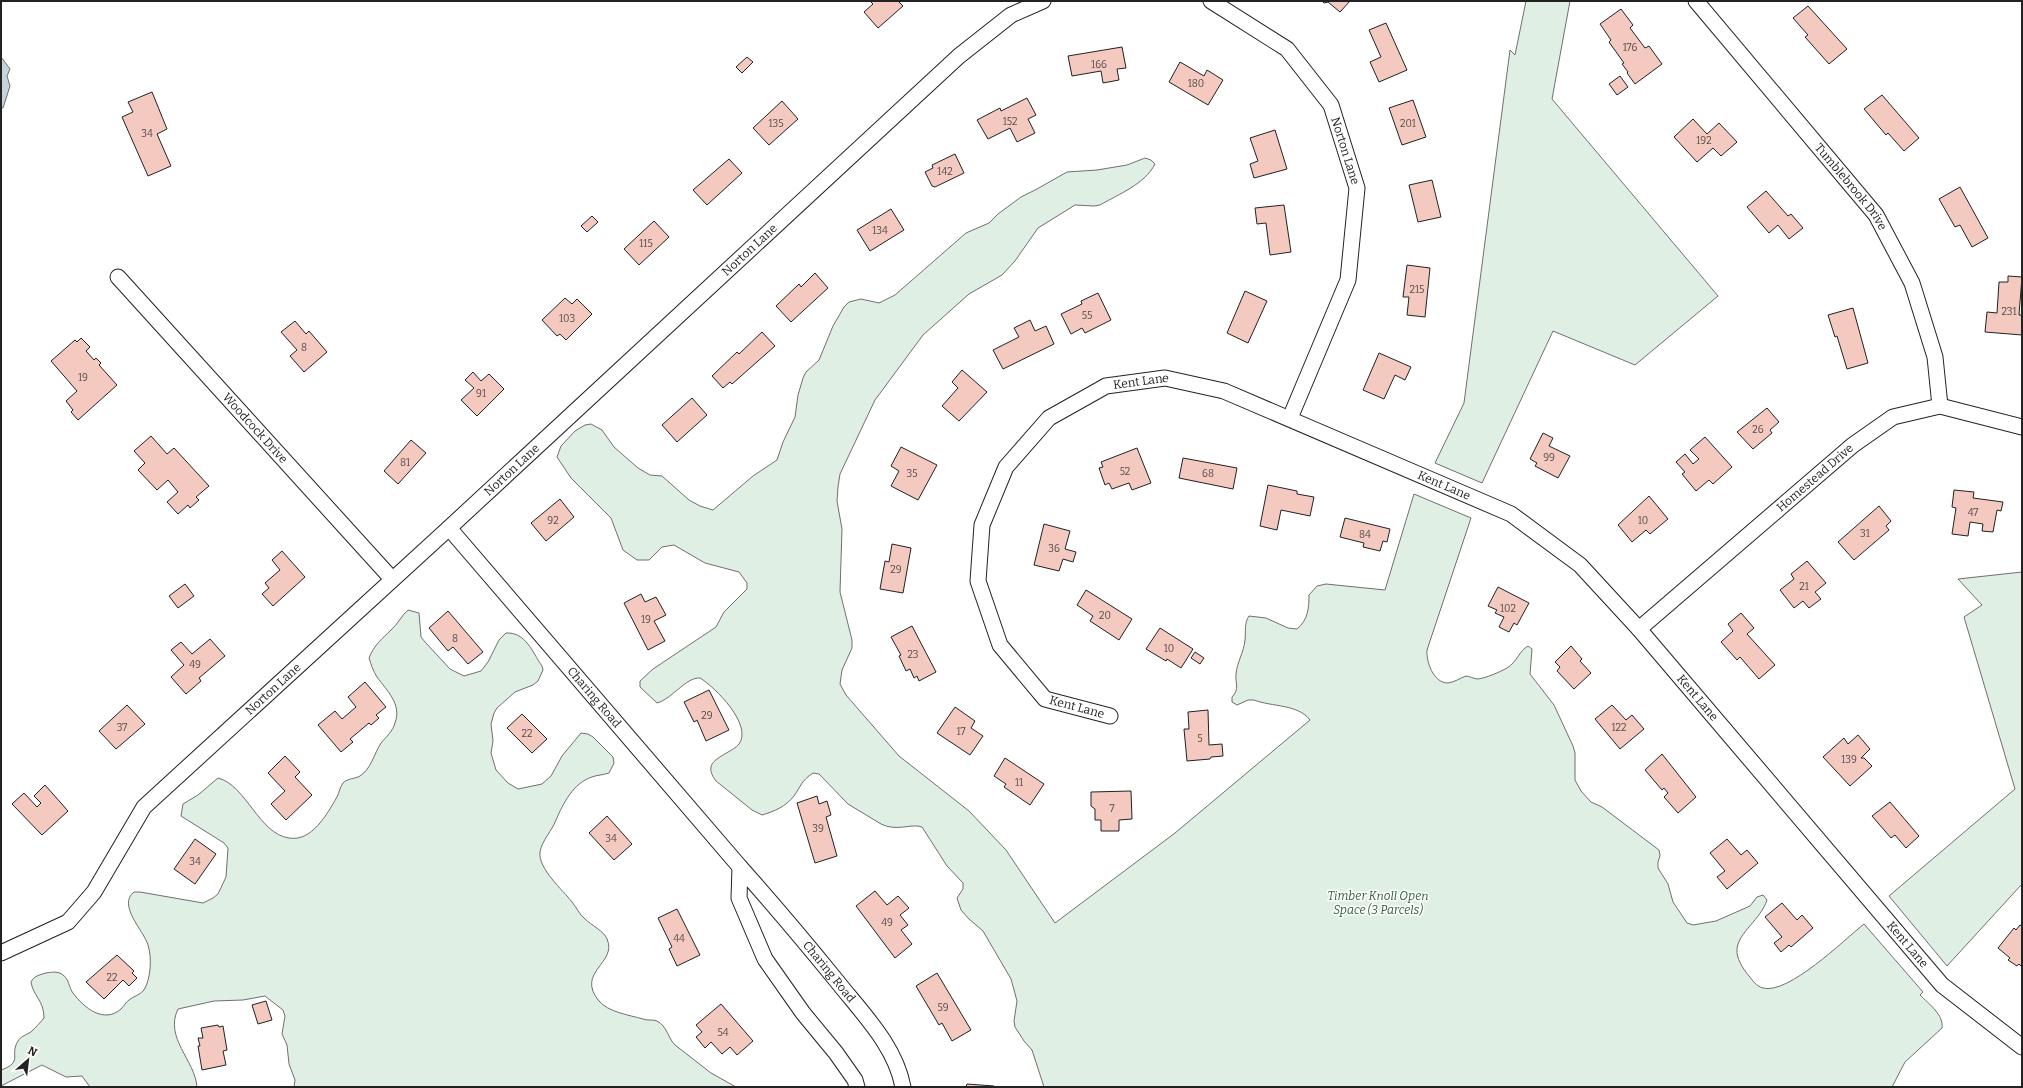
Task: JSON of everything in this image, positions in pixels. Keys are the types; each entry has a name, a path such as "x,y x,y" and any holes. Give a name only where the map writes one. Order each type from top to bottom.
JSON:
{"street":[{"name":"Norton Lane","path":"1,953 68,922 94,892 144,807 449,528 959,56 1011,15 1043,1"},
{"name":"Norton Lane","path":"1211,1 1287,49 1331,105 1357,188 1348,280 1290,418"},
{"name":"Tumblebrook Drive","path":"1696,1 1876,215 1912,283 1935,356 1940,406"},
{"name":"Woodcock Drive","path":"118,277 392,579"},
{"name":"Kent Lane","path":"1110,716 1045,699 1000,645 978,581 982,525 1006,467 1049,418 1106,386 1166,378 1224,391 1511,514 1580,565 1639,630 1942,985 2022,1047"},
{"name":"Homestead Drive","path":"1639,630 1853,445 1893,416 1940,406 2022,426"},
{"name":"Charing Road","path":"449,528 788,921 883,1039 900,1072 902,1087"},
{"path":"740,867 739,898 765,960 803,1014 836,1053 855,1080 857,1087"}],"green space":[{"path":"1526,1 1570,1 1552,99 1718,296 1635,365 1553,331 1482,483 1435,463 1464,403 1510,50 1515,55"},
{"name":"Timber Knoll Open Space (3 Parcels)","path":"1145,158 1151,160 1155,164 1145,177 1131,188 1100,205 1075,205 1038,228 1015,261 1002,275 969,294 923,335 875,400 840,474 838,487 837,501 842,529 840,592 852,640 852,648 842,670 840,684 846,695 899,756 969,811 1006,850 1055,923 1175,833 1310,720 1299,711 1292,708 1254,700 1248,700 1237,705 1232,702 1232,697 1237,689 1237,670 1244,644 1247,619 1249,616 1266,618 1288,628 1297,629 1306,618 1309,605 1309,595 1317,586 1326,584 1385,590 1414,494 1471,518 1427,650 1429,665 1434,675 1443,682 1448,683 1466,676 1478,679 1507,668 1528,646 1532,649 1530,674 1554,705 1573,746 1575,753 1575,780 1581,791 1591,802 1602,807 1659,850 1660,856 1658,868 1668,884 1673,902 1687,923 1693,925 1716,921 1750,906 1757,897 1763,895 1767,900 1760,913 1741,937 1737,949 1742,967 1758,986 1763,988 1774,988 1801,975 1864,924 1923,992 1920,995 1935,1010 1942,1023 1942,1028 1905,1062 1892,1087 1044,1087 1032,1050 1015,1027 1014,1021 1017,1001 1011,979 983,931 961,910 957,898 963,889 963,883 947,866 922,827 892,827 881,824 848,804 819,774 813,773 804,781 794,796 787,803 762,815 752,810 716,781 711,773 712,764 736,747 742,736 741,727 737,717 723,698 700,678 689,681 663,701 657,703 640,687 640,681 653,669 716,627 724,612 747,589 747,583 739,572 705,563 674,545 662,547 649,560 637,560 623,550 611,518 571,478 557,457 561,446 575,431 585,425 591,424 602,430 614,447 638,468 650,475 662,476 689,500 700,506 713,510 753,476 777,460 783,442 795,417 798,395 803,378 806,372 819,360 833,326 844,307 849,302 861,299 879,303 895,295 966,233 989,223 998,214 1021,197 1067,172 1097,170 1127,165"},
{"path":"2022,572 2022,884 1947,966 1889,896 2015,789 1964,617 1982,605 1958,579"},
{"path":"408,610 419,613 421,637 425,642 450,669 464,676 481,671 488,662 499,640 506,633 519,636 524,639 542,666 543,670 538,681 533,685 515,692 497,708 494,713 491,724 493,741 491,753 496,770 508,783 518,789 542,784 551,776 562,756 581,733 588,734 593,737 613,757 614,763 609,773 594,776 585,780 574,789 565,801 541,848 540,859 552,879 581,915 603,933 607,939 609,947 607,955 594,975 592,982 593,991 599,1001 608,1008 619,1013 645,1020 657,1021 663,1026 675,1045 711,1073 736,1087 294,1087 295,1080 289,1064 287,1045 282,1034 285,1016 283,1010 265,996 243,1000 214,1001 178,1009 175,1020 177,1039 195,1077 197,1087 90,1087 82,1076 66,1077 42,1065 1,1086 1,1070 8,1067 14,1061 15,1050 19,1039 31,1032 44,1018 44,1012 32,987 31,982 34,978 46,973 59,973 67,979 72,991 89,1009 101,1014 108,1015 115,1013 128,1001 144,990 149,974 150,962 148,945 133,918 128,904 130,897 134,892 203,903 218,894 226,877 228,848 224,843 181,816 183,804 198,795 218,778 228,782 237,790 269,828 278,835 289,838 297,838 305,836 318,825 333,804 343,783 364,773 381,743 393,729 397,716 395,704 372,668 369,658 381,639 393,628"}],"shaded area":[{"path":"1,57 10,69 7,76 10,86 3,108 1,108"}],"building":[{"path":"870,1 898,1 903,6 878,28 864,12 873,4"},
{"path":"1322,1 1350,1 1340,12 1328,2 1324,3"},
{"path":"1808,6 1847,49 1829,64 1805,37 1808,35 1793,18"},
{"path":"1621,9 1633,25 1630,28 1645,48 1649,46 1662,64 1635,84 1622,64 1624,63 1609,42 1611,40 1600,24"},
{"path":"1386,23 1407,70 1379,82 1370,62 1381,57 1369,30"},
{"path":"1122,47 1126,68 1117,69 1119,80 1103,83 1101,71 1072,76 1068,56"},
{"path":"747,57 753,62 742,73 736,67"},
{"path":"1180,62 1204,76 1207,70 1223,80 1208,105 1169,82"},
{"path":"1620,76 1628,87 1617,95 1609,84"},
{"path":"152,92 167,129 157,134 171,166 148,176 122,117 133,112 128,102"},
{"path":"1882,95 1919,138 1904,151 1888,133 1886,135 1864,109"},
{"path":"1027,98 1036,115 1028,119 1035,133 1017,142 1010,128 988,139 977,120 1000,108 1001,111"},
{"path":"1413,100 1426,137 1402,145 1389,108"},
{"path":"782,101 798,119 769,145 753,128"},
{"path":"1693,119 1707,134 1719,123 1737,142 1721,156 1713,148 1697,162 1674,137"},
{"path":"1275,130 1287,169 1254,178 1250,164 1258,161 1250,138"},
{"path":"955,154 964,173 935,187 932,186 925,172 933,168 932,165"},
{"path":"729,159 742,173 707,205 693,190"},
{"path":"1432,180 1441,217 1418,222 1409,185"},
{"path":"1960,187 1988,238 1972,247 1960,225 1955,227 1939,199"},
{"path":"1766,191 1788,216 1791,214 1803,228 1789,239 1778,225 1769,233 1747,207"},
{"path":"1284,205 1291,252 1270,255 1266,223 1257,224 1255,208"},
{"path":"891,209 904,230 870,251 857,230"},
{"path":"592,216 598,222 587,232 581,226"},
{"path":"654,221 669,237 639,265 624,249"},
{"path":"1407,265 1430,268 1425,317 1407,315 1409,297 1403,297"},
{"path":"815,273 828,288 791,322 776,306 799,284 801,287"},
{"path":"2008,276 2022,277 2019,315 2022,315 2022,335 1985,332 1987,312 1997,313 1999,282 2008,282"},
{"path":"1245,291 1267,301 1248,343 1227,333"},
{"path":"1098,293 1111,320 1085,333 1082,328 1071,334 1061,314 1082,304 1081,301"},
{"path":"565,298 572,304 577,299 592,314 566,340 560,334 557,336 542,320"},
{"path":"1853,308 1868,363 1847,369 1837,336 1835,337 1828,315"},
{"path":"1030,320 1035,331 1046,326 1054,344 1003,369 993,350 1019,337 1014,328"},
{"path":"295,321 306,334 309,331 327,352 304,372 290,356 297,350 281,332"},
{"path":"762,332 775,346 732,384 730,382 723,388 712,376 737,352 739,354"},
{"path":"81,338 90,347 86,351 94,360 96,358 101,363 99,365 117,385 78,420 71,412 73,410 66,401 77,391 51,361 75,340 77,342"},
{"path":"1379,353 1411,367 1405,380 1395,375 1384,399 1363,390"},
{"path":"962,370 987,392 959,421 942,406 958,388 952,382"},
{"path":"473,372 481,381 489,374 504,389 477,416 461,400 474,388 465,380"},
{"path":"692,398 707,415 677,442 662,425"},
{"path":"1767,408 1779,422 1770,430 1772,433 1753,449 1737,432"},
{"path":"1543,433 1553,438 1549,446 1570,456 1558,478 1535,466 1537,463 1530,459"},
{"path":"151,436 167,454 174,448 209,486 196,497 199,500 190,508 188,505 178,514 167,502 178,492 168,480 157,490 138,470 145,463 134,451"},
{"path":"1705,437 1732,467 1713,484 1709,480 1696,491 1682,474 1685,472 1676,462 1685,454 1693,464 1699,459 1690,450"},
{"path":"411,440 426,453 398,484 384,471"},
{"path":"901,447 937,465 918,500 891,486 899,471 891,466"},
{"path":"1137,448 1151,483 1132,490 1129,483 1112,489 1109,483 1105,485 1099,468 1103,467 1101,462"},
{"path":"1183,458 1237,468 1233,489 1179,478"},
{"path":"1268,485 1297,491 1297,494 1314,497 1310,516 1281,510 1277,530 1260,526"},
{"path":"1954,490 1974,492 1973,498 2003,502 2001,511 1997,510 1993,532 1982,531 1983,524 1970,522 1968,536 1952,534 1956,508 1952,507"},
{"path":"1649,496 1668,519 1650,534 1646,530 1632,542 1618,525"},
{"path":"560,499 574,517 546,541 531,523"},
{"path":"1879,506 1891,521 1886,526 1889,530 1854,560 1838,542"},
{"path":"1345,518 1390,529 1387,542 1383,541 1380,551 1363,547 1364,543 1340,537"},
{"path":"1044,524 1070,531 1065,549 1076,552 1073,562 1063,559 1059,571 1034,565"},
{"path":"892,544 911,548 903,593 880,589 885,561 889,562"},
{"path":"282,551 305,577 273,606 262,594 269,588 265,583 280,570 272,560"},
{"path":"1807,561 1826,583 1815,592 1821,599 1809,608 1803,601 1794,608 1780,590 1794,579 1791,574"},
{"path":"185,584 194,596 178,608 169,596"},
{"path":"1498,587 1529,603 1517,625 1514,623 1509,632 1499,627 1504,617 1495,613 1497,610 1488,606"},
{"path":"1086,590 1132,619 1119,640 1090,621 1093,616 1077,605"},
{"path":"641,594 645,602 656,597 666,615 654,621 665,641 648,650 624,603"},
{"path":"448,611 483,652 468,664 453,647 448,651 429,628"},
{"path":"1741,613 1754,628 1747,634 1775,665 1759,679 1740,657 1737,660 1721,642 1733,631 1728,624"},
{"path":"912,626 936,672 919,681 917,676 914,678 910,669 906,671 899,656 901,655 891,637"},
{"path":"1160,628 1193,649 1181,668 1167,659 1166,661 1146,649"},
{"path":"210,639 225,656 199,678 201,681 186,694 171,677 184,665 171,650 181,642 192,654"},
{"path":"1571,646 1582,659 1580,661 1591,673 1574,689 1557,671 1560,667 1555,662"},
{"path":"1195,652 1204,658 1200,664 1191,658"},
{"path":"365,682 386,707 376,715 379,718 371,725 369,723 350,739 353,742 341,752 318,725 335,711 342,719 356,707 348,697"},
{"path":"709,690 729,730 706,741 697,720 694,722 684,702"},
{"path":"127,705 145,724 116,749 99,731"},
{"path":"1612,705 1626,720 1632,715 1644,729 1620,749 1595,719"},
{"path":"955,707 975,721 971,728 983,736 970,755 937,733"},
{"path":"1208,710 1209,745 1222,744 1223,756 1187,761 1184,729 1189,729 1188,712"},
{"path":"522,714 547,739 532,753 507,728"},
{"path":"1858,735 1870,749 1861,758 1864,758 1872,766 1850,786 1823,757 1844,738 1848,744"},
{"path":"1662,754 1696,797 1678,813 1664,797 1668,793 1664,788 1662,790 1645,770"},
{"path":"285,756 300,772 295,777 312,795 286,820 271,804 285,791 268,773"},
{"path":"1005,758 1044,784 1030,805 1004,787 1006,784 994,776"},
{"path":"45,785 68,811 42,835 12,804 24,793 37,807 41,803 34,796"},
{"path":"1131,791 1132,819 1119,820 1119,831 1101,831 1101,820 1095,820 1095,809 1091,806 1091,792"},
{"path":"817,796 819,804 827,801 831,815 826,817 837,856 815,863 797,803"},
{"path":"1890,802 1919,836 1906,848 1895,835 1891,838 1872,816"},
{"path":"607,816 632,844 614,860 589,833"},
{"path":"195,839 216,854 195,884 174,869"},
{"path":"1727,839 1741,855 1747,850 1758,863 1727,889 1717,877 1725,871 1710,853"},
{"path":"875,891 887,905 898,896 909,908 900,915 908,925 901,930 912,944 895,958 856,906"},
{"path":"1782,903 1797,920 1802,915 1813,928 1791,947 1789,945 1781,952 1774,943 1782,937 1765,917"},
{"path":"677,909 700,955 677,966 669,949 672,947 658,918"},
{"path":"2020,925 2022,926 2022,967 2019,964 2017,966 2008,960 2010,958 1998,948 2014,928 2016,930"},
{"path":"117,955 134,971 132,973 137,978 129,986 123,980 104,999 86,982"},
{"path":"937,973 971,1030 952,1041 942,1023 939,1025 916,986"},
{"path":"266,1001 272,1020 258,1024 252,1005"},
{"path":"721,1004 753,1041 737,1055 730,1047 722,1054 711,1042 705,1048 696,1037 702,1032 696,1025"},
{"path":"218,1025 219,1027 223,1026 227,1050 223,1051 226,1065 202,1070 198,1046 200,1046 198,1038 203,1038 201,1028"},
{"path":"967,1084 994,1086 994,1087 966,1087"}]}
